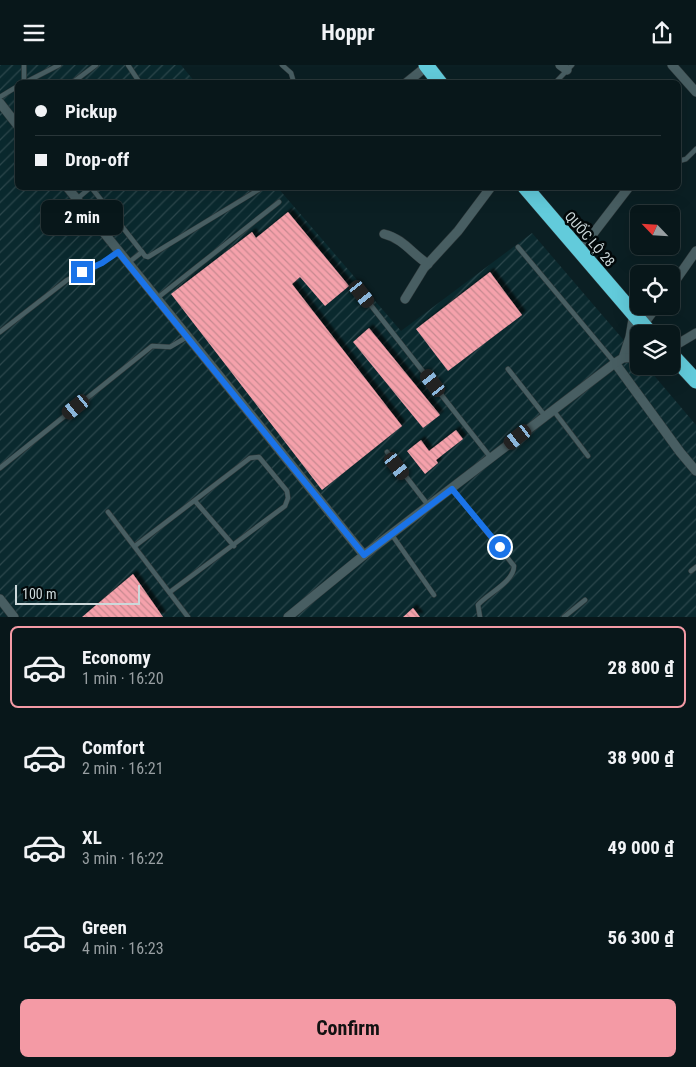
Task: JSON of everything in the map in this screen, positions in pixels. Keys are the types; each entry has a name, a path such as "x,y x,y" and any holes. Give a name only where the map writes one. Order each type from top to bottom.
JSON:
{"highway":[{"path":"426,66 438,80"},
{"name":"QUỐC LỘ 28","path":"527,190 643,324"},
{"path":"680,363 696,381"}],"street":[{"path":"672,65 692,81 696,92"},
{"path":"410,80 426,66"},
{"path":"0,103 15,122"},
{"path":"69,190 364,555"},
{"path":"405,299 428,264 458,231 489,190"},
{"path":"579,252 627,190"},
{"path":"384,234 404,242 420,259 428,264"},
{"path":"680,274 696,251"},
{"path":"619,361 630,337 643,324"},
{"path":"680,347 696,333"},
{"path":"288,617 364,555 549,413 619,361 630,359"},
{"path":"619,361 680,452 696,471"},
{"path":"0,599 14,617"}],"lane":[{"path":"24,65 24,80"},
{"path":"30,80 59,65"},
{"path":"76,80 96,65"},
{"path":"128,65 138,80"},
{"path":"282,65 291,73 293,80"},
{"path":"557,80 567,67"},
{"path":"0,97 15,88"},
{"path":"681,160 686,159 696,149"},
{"path":"76,200 88,190"},
{"path":"94,190 142,253 150,257 258,190"},
{"path":"156,299 279,201"},
{"path":"106,237 121,225"},
{"path":"518,247 619,361"},
{"path":"0,331 68,279 102,263 118,252"},
{"path":"127,264 142,253"},
{"path":"362,294 491,458"},
{"path":"0,468 152,346 170,347 187,337"},
{"path":"508,369 588,455"},
{"path":"387,452 429,506"},
{"path":"135,546 250,458 259,457 287,491 288,502 234,546 170,592"},
{"path":"452,489 514,566 514,571 506,581 478,605 480,617"},
{"path":"195,501 234,546"},
{"path":"108,512 188,617"},
{"path":"392,535 434,595"},
{"path":"691,571 696,567"},
{"path":"564,617 585,600"}],"shaded area":[{"path":"0,65 181,65 193,80 15,80 15,190 280,190 401,331 532,233 630,347 630,375 654,375 696,425 696,617 0,617"}],"building":[{"path":"288,212 349,286 325,306 300,277 292,284 402,426 322,490 171,294 252,232 256,238"},
{"path":"490,272 522,315 448,371 416,329"},
{"path":"369,328 440,415 423,428 353,342"},
{"path":"456,430 463,439 436,460 438,463 425,474 407,451 421,440 429,451"},
{"path":"133,574 163,617 82,617"},
{"path":"413,608 420,617 403,617"}],"route":[{"path":"82,272 102,263 118,252 364,555 452,489 500,547"}]}
